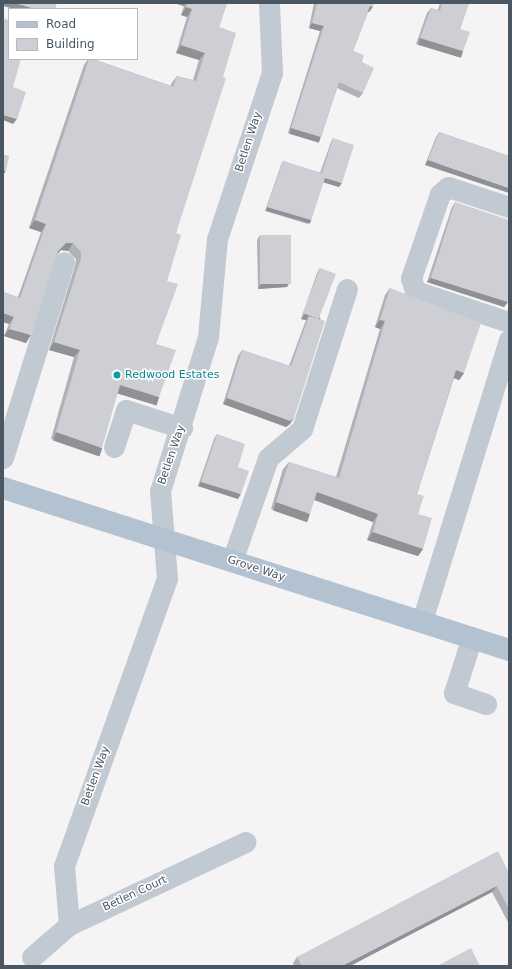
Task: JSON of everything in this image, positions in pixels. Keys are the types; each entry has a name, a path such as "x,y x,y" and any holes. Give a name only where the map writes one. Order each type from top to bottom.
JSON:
{"main road":[{"name":"Grove Way","path":"3,488 509,650"}],"street":[{"name":"Betlen Way","path":"68,925 64,866 167,579 160,491 182,428 208,337 217,239 272,73 269,3"},
{"path":"509,207 448,187 440,194 411,278 415,291 509,322"},
{"path":"3,458 64,262"},
{"path":"232,561 268,458 302,429 347,289"},
{"path":"422,621 509,340"},
{"path":"114,447 126,410 182,428"},
{"path":"472,637 454,693 486,704"},
{"name":"Betlen Court","path":"32,957 68,925 245,842"}],"building":[{"path":"15,3 57,3 55,8 32,8"},
{"path":"188,3 227,3 219,27 236,33 223,77 226,78 176,233 181,235 167,281 178,284 156,344 176,350 159,397 120,385 102,448 56,432 80,350 54,342 81,258 81,252 73,243 66,243 58,251 31,335 9,329 14,317 3,313 3,292 20,298 46,224 35,220 89,60 96,60 173,87 177,76 196,81 205,53 181,45 192,9 186,7"},
{"path":"317,3 374,3 373,7 370,6 353,51 364,55 362,62 374,68 363,93 339,82 321,137 291,128 324,26 312,23"},
{"path":"442,3 469,3 460,29 470,32 463,51 420,38 431,8 440,11"},
{"path":"5,18 8,20 8,60 21,60 13,87 26,92 17,119 4,115 3,118 3,24"},
{"path":"439,132 509,156 509,188 428,160"},
{"path":"333,138 354,145 342,183 325,178 311,220 267,207 283,161 322,173"},
{"path":"3,154 9,156 6,171 3,170"},
{"path":"455,202 509,220 508,302 431,278"},
{"path":"260,235 291,235 291,284 260,284"},
{"path":"320,268 336,274 319,319 303,313"},
{"path":"390,288 481,323 464,373 456,370 417,494 424,496 418,514 432,518 423,549 373,532 378,514 317,492 310,514 276,502 289,462 339,478 385,321 380,320"},
{"path":"309,316 325,321 294,418 290,421 227,398 242,350 291,366"},
{"path":"217,434 245,444 238,467 249,471 241,494 201,482"},
{"path":"498,851 509,873 509,909 497,886 342,966 302,966 297,957"},
{"path":"471,948 480,966 437,966"}],"place":[{"name":"Redwood Estates","path":"117,375"}]}
